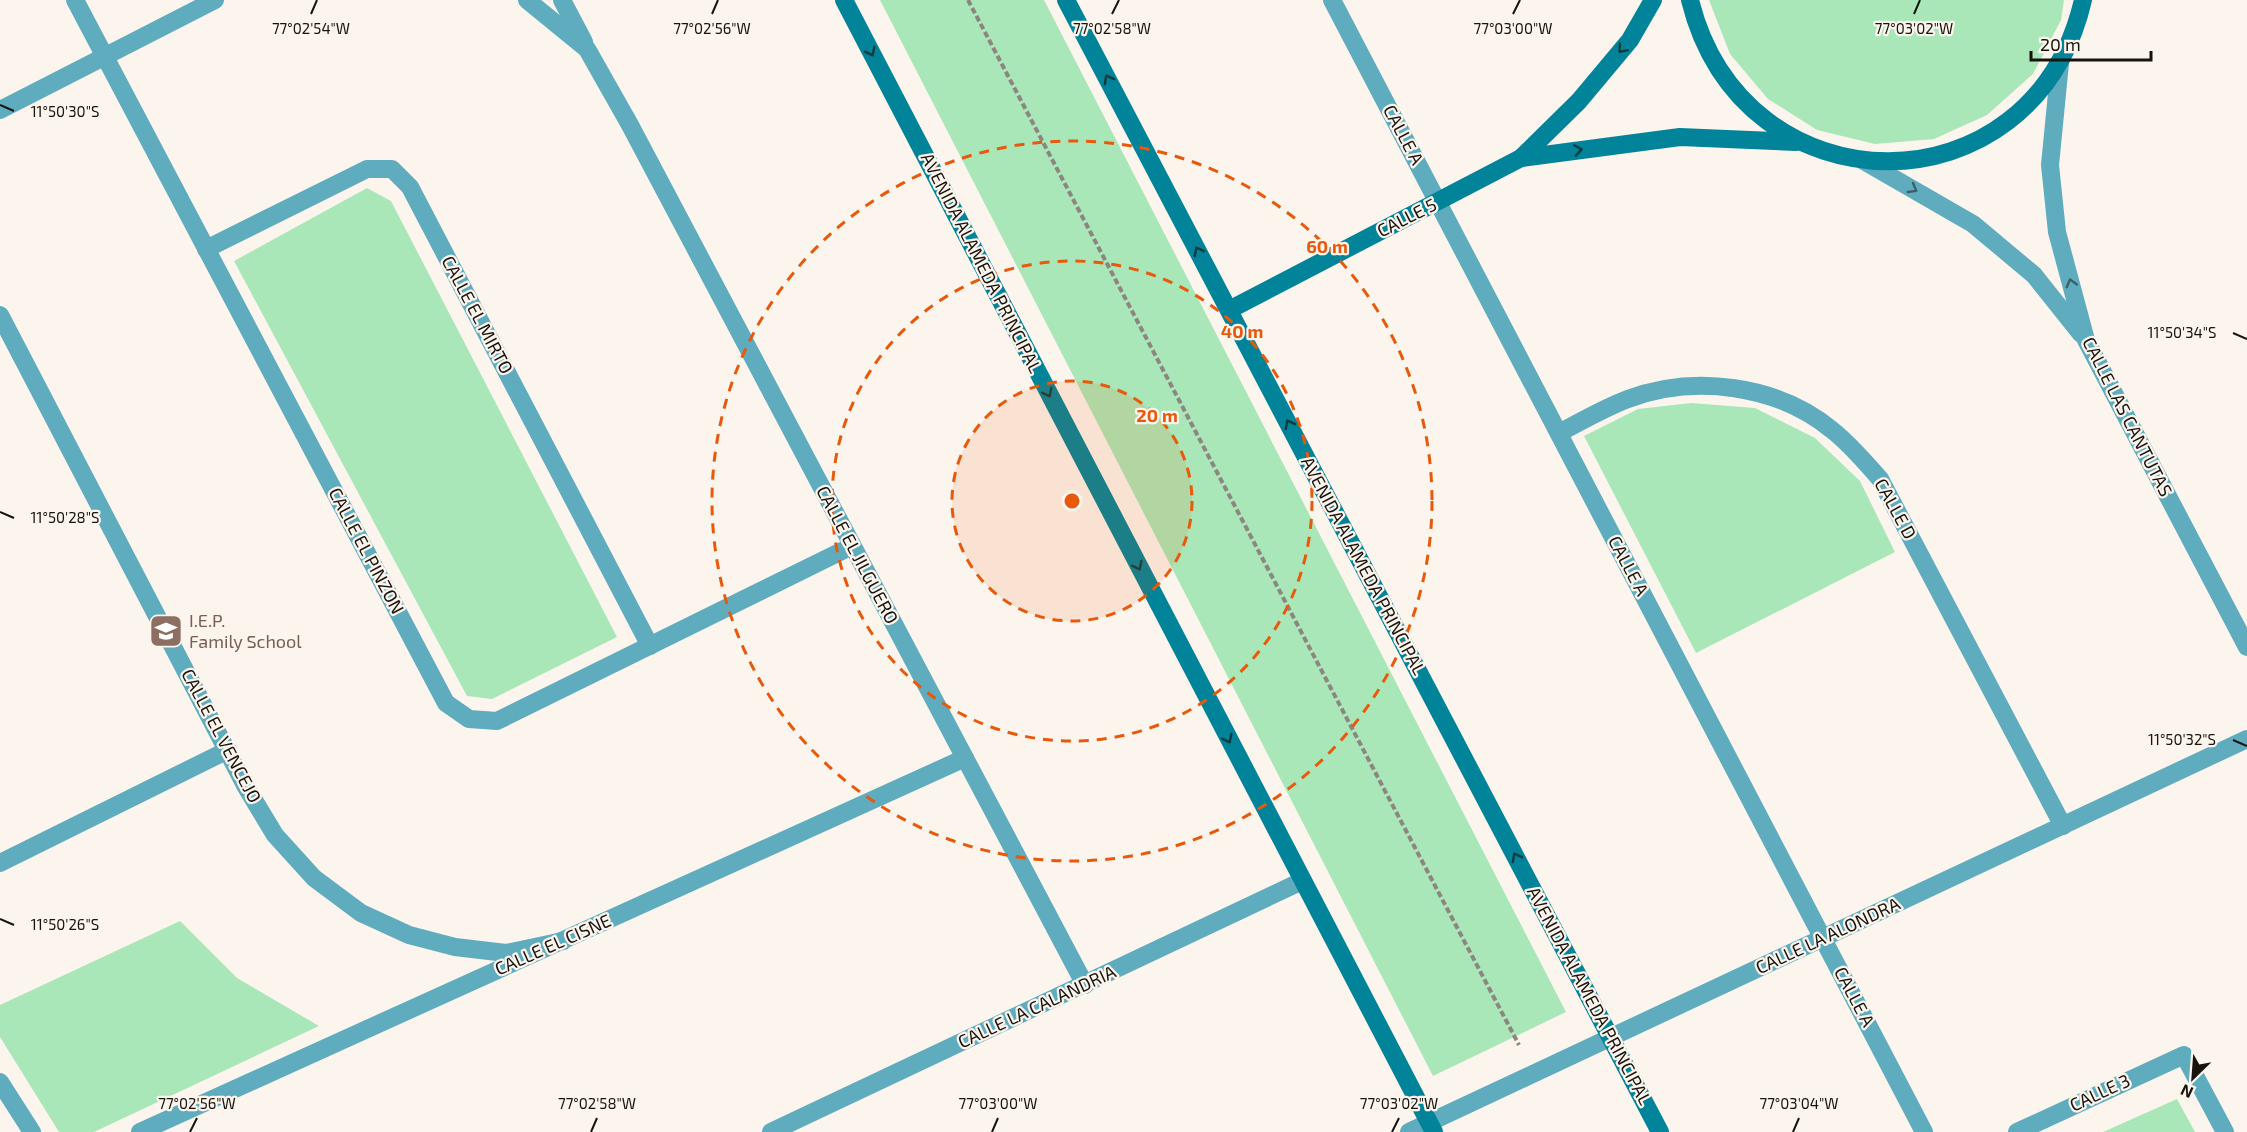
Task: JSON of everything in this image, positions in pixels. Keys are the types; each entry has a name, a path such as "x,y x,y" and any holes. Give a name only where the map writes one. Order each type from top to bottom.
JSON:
{"street":[{"name":"CALLE EL PINZON","path":"75,0 446,703 469,719 497,721 852,546"},
{"path":"0,110 215,0"},
{"path":"527,0 587,49"},
{"path":"562,0 587,49"},
{"name":"AVENIDA ALAMEDA PRINCIPAL","path":"844,0 1431,1128"},
{"name":"AVENIDA ALAMEDA PRINCIPAL","path":"1066,0 1660,1132"},
{"name":"CALLE A","path":"1332,0 1924,1132"},
{"name":"CALLE 5","path":"1229,310 1521,158 1579,100 1630,40 1653,0"},
{"path":"1690,0 1696,24 1708,53 1725,80 1746,104 1771,125 1799,142 1829,153 1862,160 1895,162 1928,158 1970,143 1990,134 2017,115 2041,90 2060,63 2074,34 2083,0"},
{"name":"CALLE EL JILGUERO","path":"587,49 630,125 1085,985"},
{"name":"CALLE LAS CANTUTAS","path":"2060,63 2050,165 2057,232 2086,340 2247,647"},
{"name":"CALLE 5","path":"1521,158 1680,137 1799,142"},
{"path":"1862,160 1973,224 2034,275 2086,340"},
{"name":"CALLE EL MIRTO","path":"206,249 367,169 392,169 410,187 650,646"},
{"name":"CALLE EL VENCEJO","path":"0,315 246,787 275,835 314,878 361,913 409,935 455,947 506,953 563,941"},
{"name":"CALLE D","path":"1559,433 1629,399 1663,389 1700,386 1735,388 1771,397 1802,410 1831,429 1880,479 2063,826"},
{"name":"CALLE LA ALONDRA","path":"1409,1132 1431,1128 1610,1038 2247,739"},
{"path":"0,863 228,750"},
{"name":"CALLE EL CISNE","path":"141,1132 965,758"},
{"name":"CALLE LA CALANDRIA","path":"771,1132 1302,881"},
{"name":"CALLE 3","path":"2017,1132 2184,1055 2225,1132"},
{"path":"0,1082 32,1132"}],"path":[{"path":"968,0 1519,1045"}],"green space":[{"path":"880,0 1044,0 1566,1012 1433,1076"},
{"path":"1709,0 2064,0 2061,20 2033,74 1987,115 1934,139 1875,144 1817,130 1768,99 1730,54"},
{"path":"367,188 391,201 617,637 492,699 467,696 234,261"},
{"path":"1691,403 1755,408 1815,438 1860,481 1895,552 1696,653 1584,436 1638,409"},
{"path":"180,921 237,978 319,1026 94,1132 59,1132 0,1037 0,1005"},
{"path":"2177,1099 2195,1132 2103,1132"}],"place":[{"name":"I.E.P. Family School","path":"166,631"}]}
